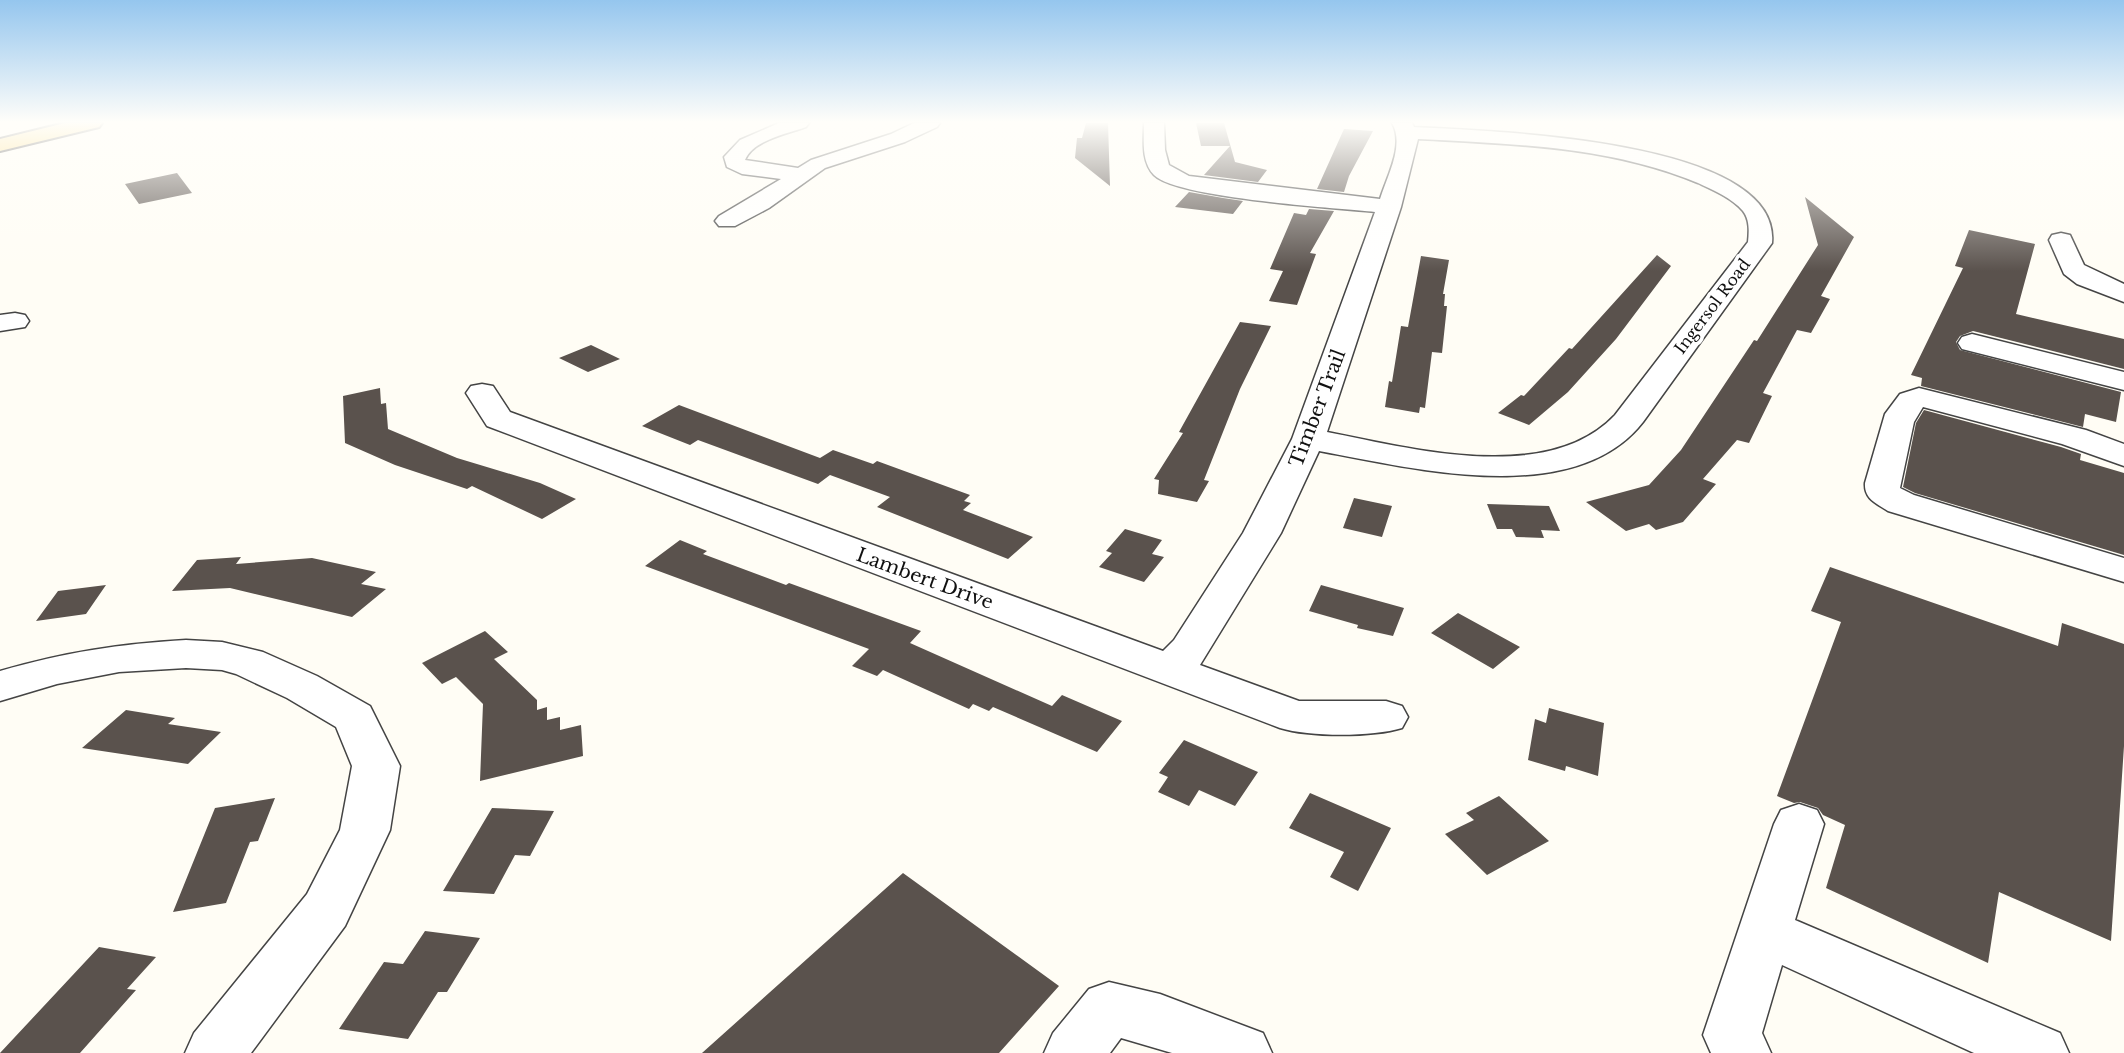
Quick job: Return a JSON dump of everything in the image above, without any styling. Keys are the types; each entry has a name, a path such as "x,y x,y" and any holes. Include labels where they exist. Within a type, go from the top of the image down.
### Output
{"street":[{"path":"781,172 802,175"},
{"path":"727,221 761,203 806,172"},
{"path":"1162,172 1174,179 1198,185 1389,207"},
{"name":"Timber Trail","path":"1170,669 1189,650 1262,533 1308,439 1400,172"},
{"name":"Ingersol Road","path":"1308,439 1457,464 1493,467 1529,465 1581,453 1617,431 1760,243 1763,231 1760,219 1744,199 1687,172"},
{"path":"2061,240 2073,268 2086,278 2124,294"},
{"name":"Lambert Drive","path":"482,393 498,419 1296,717 1387,718"},
{"path":"2124,456 2074,437 1919,397 1910,401 1898,419 1891,457 1881,484 1883,493 1901,503 2124,570"},
{"path":"0,686 54,670 119,658 186,654 222,656 247,662 302,687 354,717 376,766 365,830 326,910 215,1053"},
{"path":"1741,1053 1732,1035 1799,824"},
{"path":"1074,1053 1109,1008 1160,1021 1242,1053"}],"lane":[{"path":"1972,343 2124,381"},
{"path":"1765,932 2039,1053"}],"building":[{"path":"1093,172 1110,172 1110,186"},
{"path":"1207,172 1265,172 1258,182 1204,175"},
{"path":"1325,172 1351,172 1344,192 1317,189"},
{"path":"177,173 192,193 139,204 125,184"},
{"path":"1189,192 1243,201 1233,214 1175,207"},
{"path":"1805,197 1854,237 1821,296 1830,299 1811,333 1797,330 1763,393 1772,396 1749,443 1737,440 1703,479 1716,484 1683,522 1656,530 1649,524 1626,531 1586,502 1649,485 1681,450 1754,340 1757,341 1818,245"},
{"path":"1309,209 1334,211 1310,253 1316,254 1297,305 1269,301 1283,271 1270,269 1294,213 1306,215"},
{"path":"1969,230 2035,244 2016,314 2124,339 2124,369 1973,331 1960,336 1956,342 1960,350 2121,392 2116,422 2085,414 2083,427 1921,386 1922,378 1911,375 1963,268 1955,266"},
{"path":"1657,255 1671,266 1616,339 1568,392 1529,425 1498,413 1521,395 1524,396 1569,348 1572,349"},
{"path":"1421,256 1449,260 1443,294 1444,306 1447,306 1442,353 1432,352 1425,408 1420,407 1419,413 1385,407 1401,326 1408,327"},
{"path":"1240,322 1271,326 1240,389 1204,480 1209,481 1197,502 1158,494 1159,480 1154,479 1183,433 1179,432"},
{"path":"591,345 620,359 588,372 559,358"},
{"path":"380,388 381,404 386,403 388,429 457,458 540,483 576,499 542,519 472,486 467,489 395,465 345,443 343,396"},
{"path":"679,405 820,458 833,450 873,464 877,461 970,495 964,501 971,503 963,510 1033,537 1008,559 877,507 890,497 830,475 818,484 698,440 690,445 642,426"},
{"path":"1924,410 2061,447 2081,454 2080,460 2124,473 2124,555 1915,493 1903,487 1916,423"},
{"path":"1354,498 1392,506 1382,537 1343,528"},
{"path":"1487,504 1549,506 1560,531 1541,530 1544,538 1516,537 1512,529 1497,529"},
{"path":"1125,529 1162,540 1152,554 1164,557 1144,582 1099,567 1112,553 1106,551"},
{"path":"680,540 707,551 703,554 921,631 910,643 1052,706 1062,695 1122,721 1097,752 993,707 989,711 973,704 969,709 883,670 877,676 852,666 869,649 645,566"},
{"path":"241,557 236,564 312,558 376,572 361,584 386,589 352,617 230,588 172,591 197,560"},
{"path":"1830,567 2058,646 2062,623 2124,644 2124,746 2111,941 1999,892 1988,963 1826,888 1845,825 1823,815 1818,808 1777,796 1841,622 1811,611"},
{"path":"106,585 86,614 36,621 58,591"},
{"path":"1321,585 1404,608 1393,636 1357,628 1358,625 1309,611"},
{"path":"1458,613 1520,647 1493,669 1431,633"},
{"path":"485,631 508,652 494,659 537,700 537,710 547,707 547,720 560,717 560,730 581,725 583,756 480,781 483,704 456,677 442,684 422,663"},
{"path":"1549,708 1604,723 1598,776 1566,766 1565,771 1528,760 1535,719 1546,723"},
{"path":"126,710 175,718 168,724 221,732 188,764 82,748"},
{"path":"1184,740 1258,772 1235,806 1199,790 1189,806 1158,792 1168,777 1159,773"},
{"path":"1310,793 1391,828 1358,891 1330,877 1344,852 1289,828"},
{"path":"1499,796 1549,841 1487,875 1445,834 1474,820 1466,813"},
{"path":"275,798 258,841 250,842 226,903 173,912 215,808"},
{"path":"492,808 554,811 530,856 515,855 494,894 443,891"},
{"path":"903,873 1059,986 999,1053 702,1053"},
{"path":"425,931 480,938 447,992 438,992 408,1039 339,1029 384,962 403,964"},
{"path":"99,947 156,957 127,989 136,990 80,1053 0,1053"}]}
